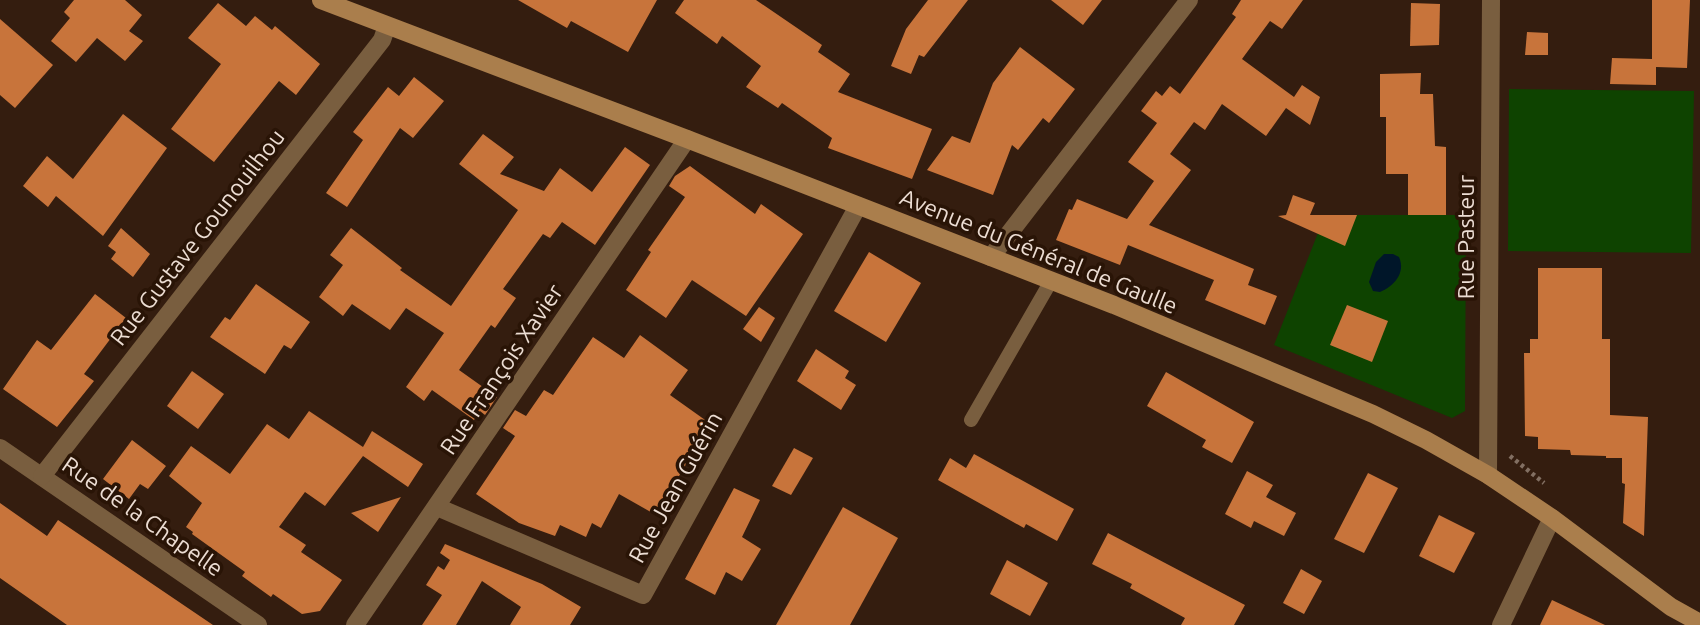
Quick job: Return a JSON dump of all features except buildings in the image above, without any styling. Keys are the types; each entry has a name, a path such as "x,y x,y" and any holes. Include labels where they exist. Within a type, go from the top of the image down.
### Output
{"main road":[{"name":"Avenue du Général de Gaulle","path":"321,0 991,257 1373,414 1488,475 1552,518 1671,607 1700,623"}],"street":[{"path":"991,257 1189,0"},
{"name":"Rue Pasteur","path":"1488,475 1491,0"},
{"name":"Rue Gustave Gounouilhou","path":"43,476 382,40 387,26"},
{"name":"Rue François Xavier","path":"355,625 687,139"},
{"name":"Rue Jean Guérin","path":"437,507 643,595 858,206"},
{"name":"Rue de la Chapelle","path":"0,447 258,625"},
{"path":"1501,625 1552,518"}],"lane":[{"path":"971,420 1051,281"}],"green space":[{"path":"1509,89 1694,91 1691,253 1508,251"},
{"path":"1325,215 1466,215 1465,411 1452,418 1274,345"}],"water":[{"path":"1384,254 1399,257 1400,274 1394,283 1385,289 1380,292 1373,291 1369,282 1376,262"}]}
